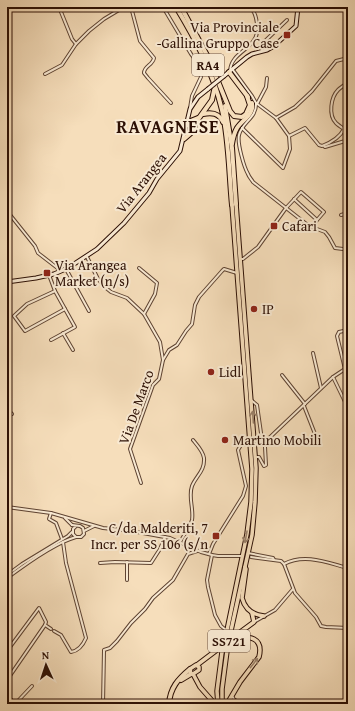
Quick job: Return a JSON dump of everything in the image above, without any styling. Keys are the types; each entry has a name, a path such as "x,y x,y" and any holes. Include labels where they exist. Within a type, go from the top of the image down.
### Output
{"highway":[{"name":"RA4","path":"176,7 205,58 216,85 226,129 234,205"},
{"name":"RA4","path":"181,7 209,59 223,96 232,148 234,205"},
{"path":"231,71 252,103 252,112 238,127 232,148"},
{"path":"184,139 191,134 194,123 212,100 216,85"},
{"path":"223,96 231,114 242,117 249,110 250,106 247,96"},
{"path":"202,114 217,114 221,118 226,129"},
{"path":"188,121 194,123"},
{"path":"188,121 194,123"},
{"name":"SS721","path":"170,704 172,695 179,683 192,673"}],"main road":[{"path":"218,704 217,691 222,652 229,634 252,535 255,502 256,457 240,259 234,205"},
{"path":"222,704 222,689 229,634 247,534 251,502 252,469 237,273 234,205"},
{"path":"245,566 246,569 242,598 247,609 258,616 264,616"},
{"path":"252,613 254,622"},
{"name":"SS721","path":"192,673 229,634 254,622"},
{"path":"227,703 240,682 259,657 260,648 255,639 248,636 229,634"},
{"name":"SS721","path":"192,673 199,670 198,667"},
{"path":"192,673 200,687 215,704"},
{"path":"227,703 236,701"}],"street":[{"path":"7,10 11,7"},
{"path":"59,7 72,39 76,44"},
{"path":"45,74 62,65 76,44 104,19 124,7"},
{"path":"131,7 140,41 154,58 154,61 146,68 144,73 172,103"},
{"path":"163,7 191,54 200,66 201,77 192,96 189,105 190,109"},
{"path":"242,128 283,168 290,149 289,136 276,118 256,103 231,71 230,66 235,57 254,40 256,35 257,22 253,10 250,7"},
{"path":"190,109 198,97 231,71 247,56 267,50 284,38 296,26 298,7"},
{"path":"267,50 265,40 287,20"},
{"path":"276,118 295,107 312,91 336,61 348,58"},
{"path":"266,78 266,87 256,103 255,113 242,128 239,135 239,142 248,175 253,182 286,208 311,226 325,232 335,248 343,250 348,247"},
{"path":"324,146 338,136 344,129 336,123 333,118 333,97 338,90 348,82"},
{"name":"Via Arangea","path":"7,282 49,275 61,271 87,257 97,249 124,223 149,193 157,179 180,151 190,109"},
{"path":"289,136 305,128 319,145 325,147 345,141 348,142"},
{"path":"240,259 244,259 258,247 286,208 301,192 324,212 311,226"},
{"path":"294,200 317,220"},
{"path":"7,210 35,246 38,253 61,271"},
{"path":"341,215 348,213"},
{"path":"87,257 98,279 106,288 111,292 126,298 144,314 160,342 163,360"},
{"path":"139,268 157,283 155,294 144,314"},
{"path":"66,269 89,312"},
{"path":"163,360 169,350 177,346 192,324 195,305 199,297 224,269 237,273"},
{"path":"49,275 55,291 75,327 51,340"},
{"path":"55,291 27,304 14,316 25,331 64,309"},
{"path":"229,634 221,626 215,615 207,580 210,554 213,544 244,491 246,480 238,450 241,445 262,443 333,377 346,368 337,336 339,332 348,330"},
{"path":"63,333 73,350"},
{"path":"313,353 321,388"},
{"name":"Via De Marco","path":"141,483 130,449 153,384 159,379 163,360"},
{"path":"282,375 304,405 315,434"},
{"path":"333,377 348,408"},
{"path":"251,400 257,405 261,438 265,447 266,465 264,466 258,457 256,457"},
{"path":"7,409 12,414"},
{"path":"180,542 192,519 192,486 199,477 203,463 203,455 193,440"},
{"path":"7,507 51,513 103,528 132,530 165,537 180,542 197,551 218,556 241,556"},
{"path":"51,513 49,519 56,523 63,541 66,564 86,638 82,646 71,652 61,635 54,631"},
{"path":"64,517 72,525 83,528 94,526"},
{"path":"72,525 76,537"},
{"path":"63,541 76,526"},
{"path":"7,575 63,541 81,537 84,531 94,526"},
{"path":"100,563 127,562 148,564 153,562 165,537"},
{"path":"103,704 104,650 110,648 130,623 172,580 188,554 197,551"},
{"path":"248,553 273,558 274,560"},
{"path":"251,557 281,561 284,564 295,593 316,617 321,626 348,628"},
{"path":"284,564 311,559 326,561 348,568"},
{"path":"127,562 127,580"},
{"path":"7,578 20,567"},
{"name":"SS721","path":"254,622 275,610 293,589"},
{"path":"7,651 38,608 46,622 45,625 7,680"},
{"path":"45,625 51,629"},
{"path":"7,696 14,704 32,686"},
{"path":"232,695 236,701 249,704"}],"place":[{"name":"Via Provinciale -Gallina Gruppo Case","path":"287,35"},
{"name":"Cafari","path":"274,226"},
{"name":"Via Arangea Market (n/s)","path":"47,273"},
{"name":"IP","path":"254,309"},
{"name":"Lidl","path":"211,372"},
{"name":"Martino Mobili","path":"225,440"},
{"name":"C/da Malderiti, 7 Incr. per SS 106 (s/n","path":"216,536"}],"district":[{"name":"RAVAGNESE","path":"168,126"}]}
